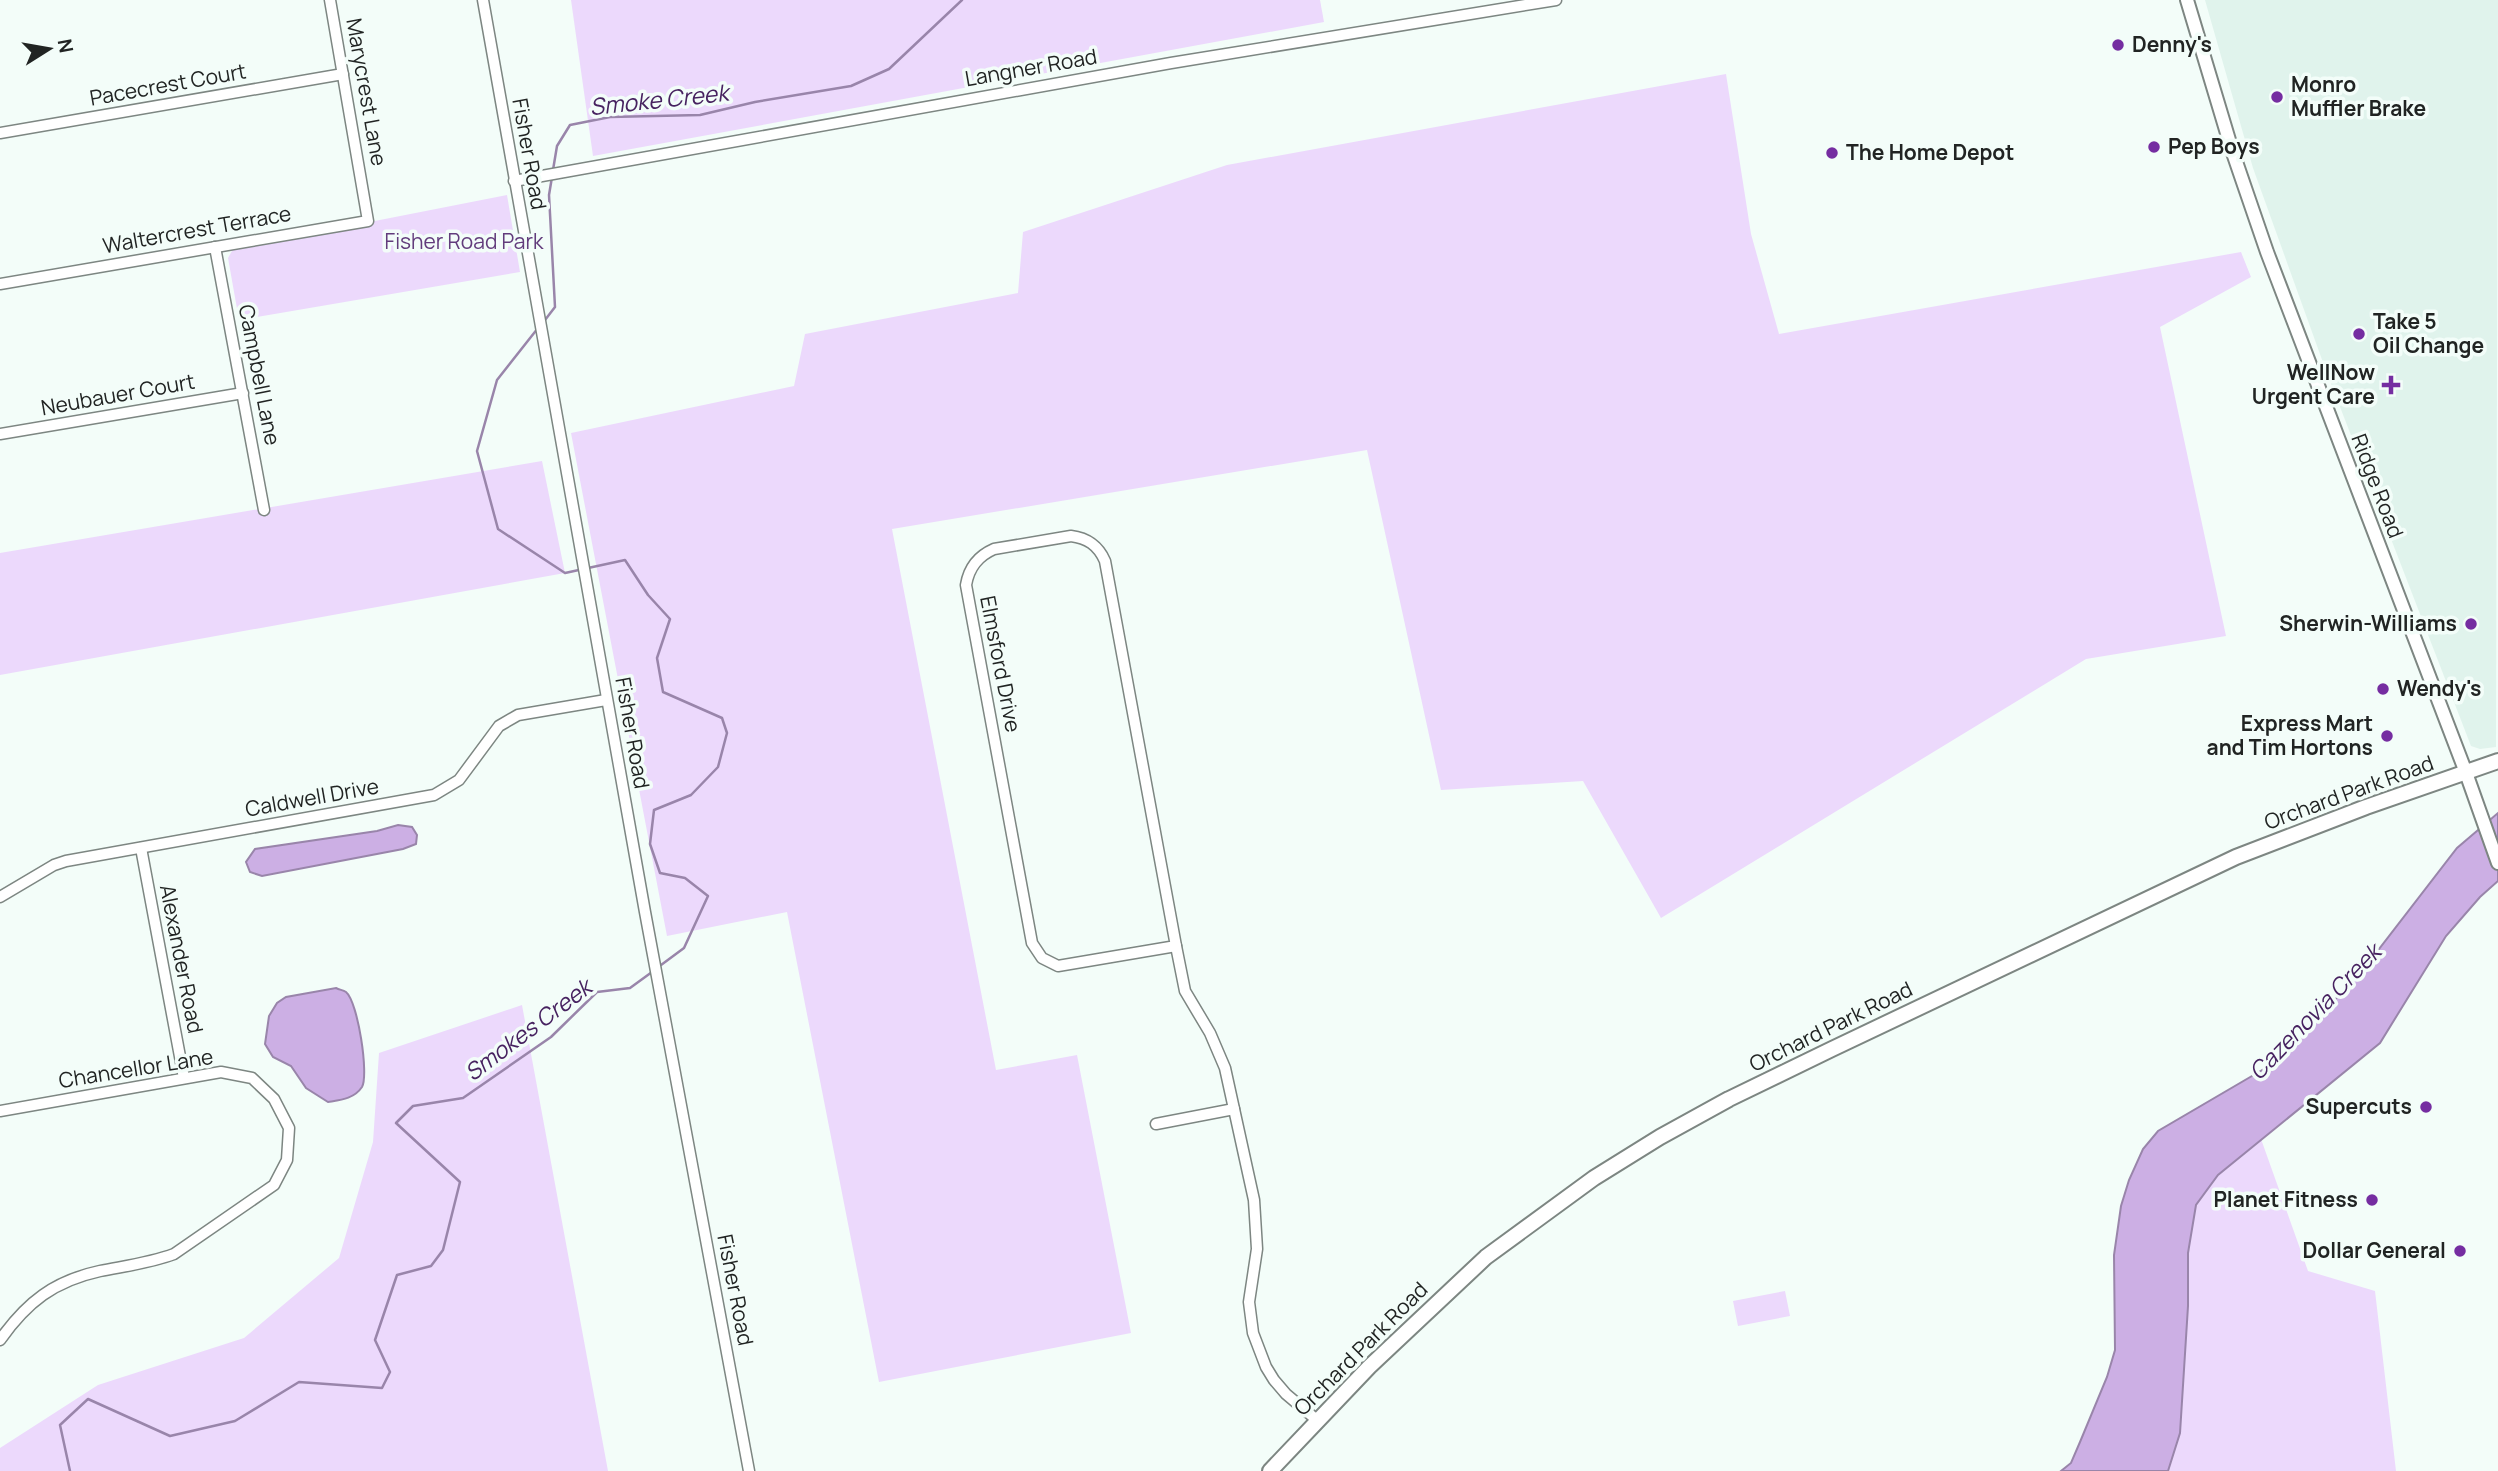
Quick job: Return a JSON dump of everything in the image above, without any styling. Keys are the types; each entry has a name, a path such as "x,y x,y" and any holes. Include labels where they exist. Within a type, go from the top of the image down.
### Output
{"main road":[{"name":"Orchard Park Road","path":"1270,1471 1369,1367 1486,1257 1594,1178 1660,1137 1764,1082 2236,857 2366,807 2498,761"}],"street":[{"name":"Marycrest Lane","path":"332,0 363,189"},
{"name":"Fisher Road","path":"483,0 606,700 749,1471"},
{"name":"Langner Road","path":"514,181 1157,66 1556,0"},
{"name":"Ridge Road","path":"2187,0 2232,150 2267,253 2498,863"},
{"name":"Pacecrest Court","path":"0,133 343,74"},
{"name":"Waltercrest Terrace","path":"0,284 368,221 363,189"},
{"name":"Campbell Lane","path":"215,247 264,510"},
{"name":"Neubauer Court","path":"0,435 243,393"},
{"name":"Elmsford Drive","path":"1176,946 1068,966 1049,963 1036,951 1032,943 967,596 968,575 972,566 994,549 1070,536 1088,540 1102,553 1185,990 1219,1053 1254,1200 1257,1249 1249,1302 1253,1334 1274,1380 1318,1421"},
{"name":"Caldwell Drive","path":"0,897 54,865 434,795 458,780 499,726 518,715 606,700"},
{"name":"Alexander Road","path":"141,848 184,1077"},
{"name":"Chancellor Lane","path":"0,1111 220,1072 252,1078 274,1099 289,1128 287,1160 274,1185 174,1254 159,1260 75,1278 48,1290 12,1323 0,1340"},
{"path":"1156,1124 1234,1109"}],"shaded area":[{"path":"2205,0 2498,0 2496,747 2480,749 2471,746 2325,368 2253,168"},
{"path":"2498,813 2498,881 2446,936 2380,1043 2218,1175 2196,1205 2188,1253 2188,1306 2180,1433 2168,1471 2061,1471 2071,1463 2107,1377 2115,1350 2114,1255 2121,1206 2143,1149 2158,1131 2269,1066 2291,1046 2362,971 2457,848"},
{"path":"398,825 412,827 417,835 416,844 403,849 262,876 250,872 246,862 255,849 377,831"},
{"path":"336,988 346,992 355,1009 363,1054 364,1080 362,1087 355,1094 328,1102 306,1088 291,1066 273,1057 265,1044 269,1016 277,1003 286,997"}],"green space":[{"path":"571,0 1320,0 1324,22 593,156"},
{"path":"1726,74 1751,234 1779,334 2241,252 2251,277 2160,327 2226,636 2086,659 1661,918 1583,781 1441,790 1367,450 892,529 996,1070 1077,1055 1131,1333 879,1382 787,912 667,936 571,433 794,386 805,334 1018,293 1023,232 1227,165"},
{"name":"Fisher Road Park","path":"507,195 520,272 239,320 228,258 233,249"},
{"path":"542,461 565,573 0,675 0,553"},
{"path":"522,1005 608,1471 0,1471 0,1448 98,1385 244,1338 339,1258 373,1142 379,1053"},
{"path":"2261,1139 2308,1271 2375,1291 2396,1471 2168,1471 2180,1433 2188,1306 2188,1253 2196,1205 2218,1175"},
{"path":"1785,1291 1790,1316 1738,1326 1733,1301"}],"waterway":[{"name":"Smoke Creek","path":"553,170 557,146 570,125 610,117 700,115 755,102 851,86 889,69 962,0"},
{"name":"Smoke Creek","path":"545,320 555,307 549,195 552,177"},
{"name":"Smoke Creek","path":"538,328 497,380 477,451 498,529 565,573 625,560 648,595 670,619 657,658 663,692 722,718 727,733 718,767 691,795 654,810 650,844 660,873 685,878 708,896 684,948 657,968"},
{"name":"Smokes Creek","path":"70,1471 60,1425 88,1399 170,1436 235,1421 299,1382 382,1388 390,1372 375,1340 397,1275 431,1266 443,1250 460,1182 396,1123 413,1106 463,1098 551,1037 597,992 630,988 652,972"}],"place":[{"name":"Denny's","path":"2118,45"},
{"name":"Monro Muffler Brake","path":"2277,97"},
{"name":"Pep Boys","path":"2154,147"},
{"name":"The Home Depot","path":"1832,153"},
{"name":"Take 5 Oil Change","path":"2359,334"},
{"name":"WellNow Urgent Care","path":"2391,385"},
{"name":"Sherwin-Williams","path":"2471,624"},
{"name":"Wendy's","path":"2383,689"},
{"name":"Express Mart and Tim Hortons","path":"2387,736"},
{"name":"Supercuts","path":"2426,1107"},
{"name":"Planet Fitness","path":"2372,1200"},
{"name":"Dollar General","path":"2460,1251"}],"water label":[{"name":"Cazenovia Creek","path":"2315,1012"}]}
